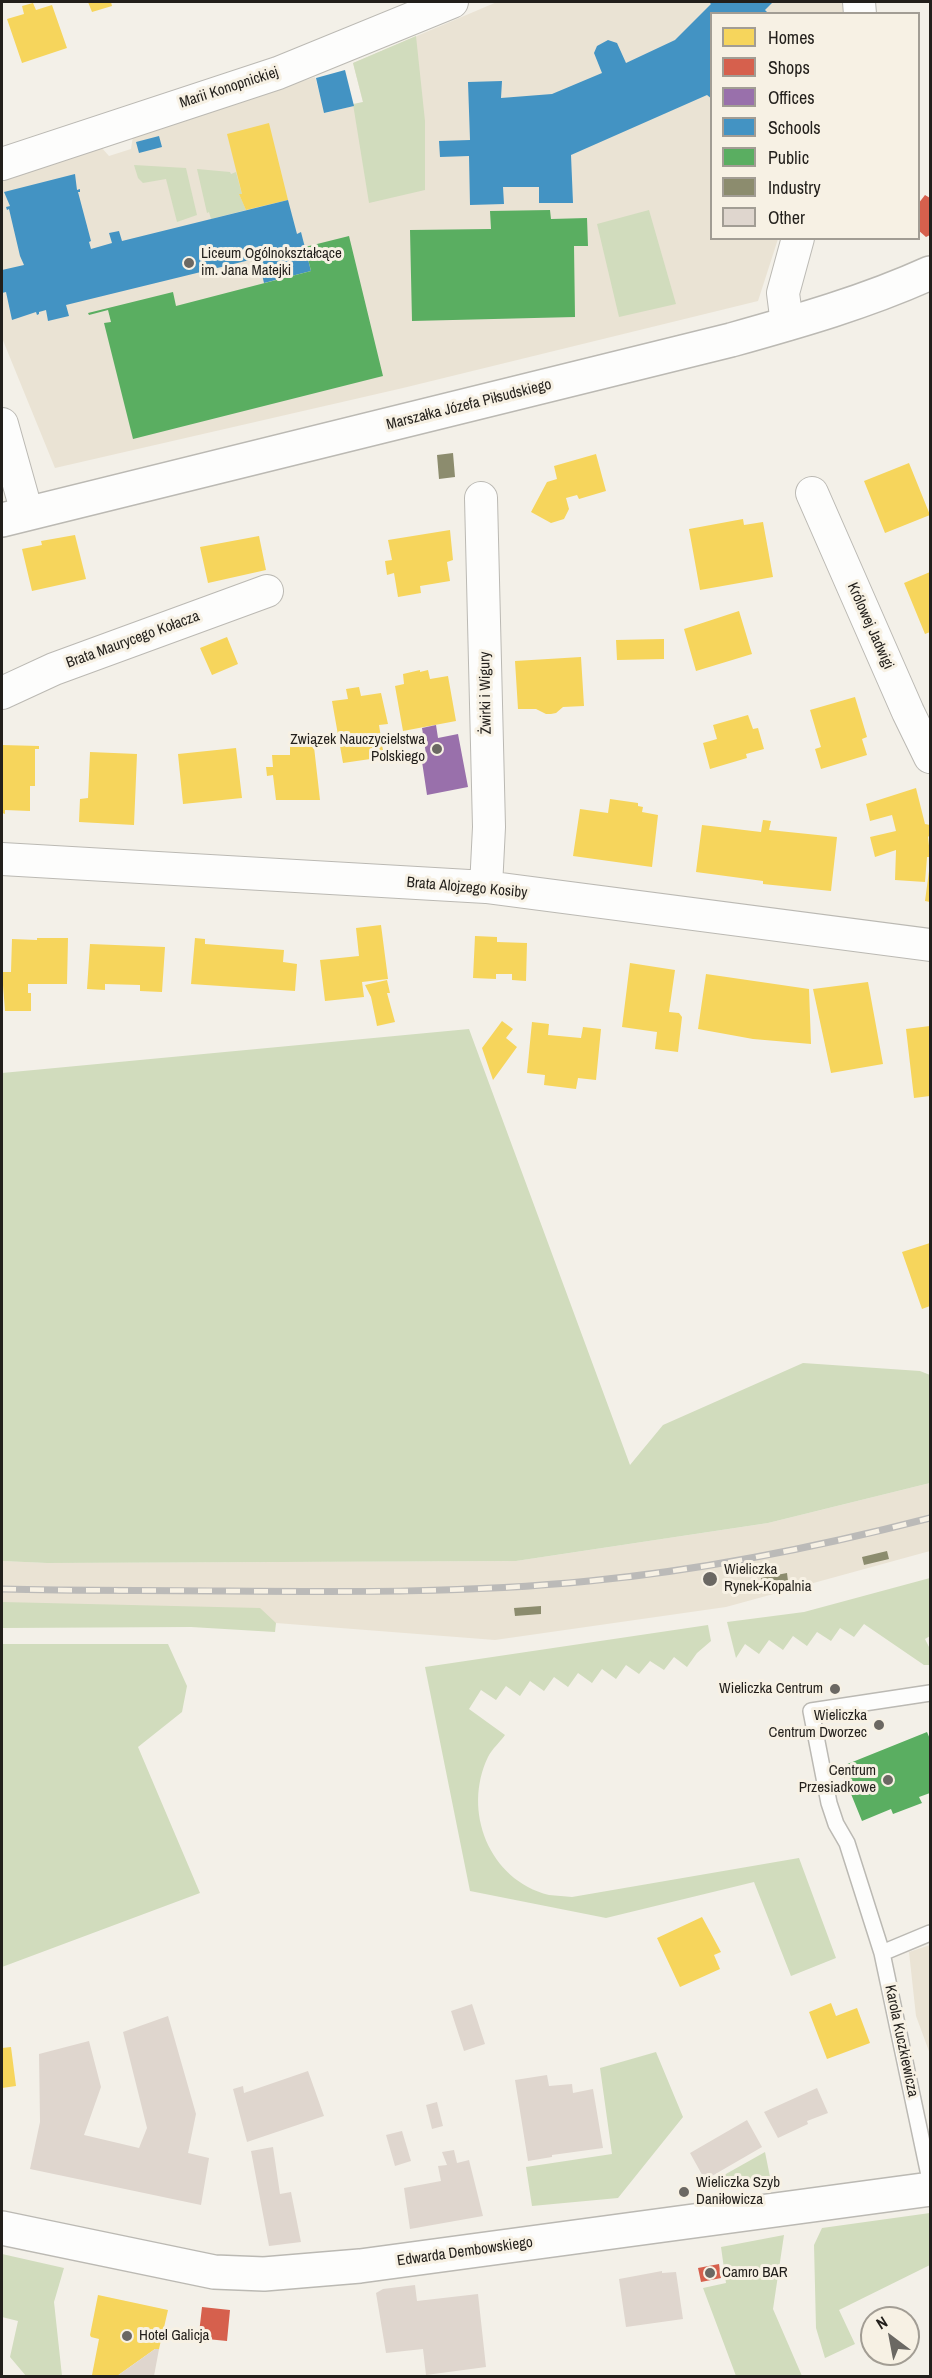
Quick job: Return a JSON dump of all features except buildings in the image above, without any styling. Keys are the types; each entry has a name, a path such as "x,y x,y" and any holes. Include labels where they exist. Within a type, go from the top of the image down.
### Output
{"main road":[{"name":"Marszałka Józefa Piłsudskiego","path":"14,517 721,343 870,298 930,273"},
{"name":"Edwarda Dembowskiego","path":"2,2228 206,2271 264,2274 360,2266 930,2189"}],"street":[{"name":"Marii Konopnickiej","path":"2,164 278,73 392,13 452,2"},
{"path":"787,324 783,293 797,240"},
{"path":"2,424 14,517"},
{"name":"Królowej Jadwigi","path":"812,493 919,706 930,757"},
{"name":"Żwirki i Wigury","path":"481,498 489,827 486,887"},
{"name":"Brata Maurycego Kołacza","path":"2,693 54,669 267,591"},
{"name":"Brata Alojzego Kosiby","path":"2,859 486,887 930,945"}],"lane":[{"name":"Karola Kuczkiewicza","path":"930,1693 811,1711 829,1803 836,1824 847,1843 882,1953 930,2180"},
{"path":"882,1953 930,1933"}],"shaded area":[{"path":"497,2 845,2 845,12 710,12 710,240 778,240 758,301 403,388 55,468 2,338 2,179 101,147 109,156 131,149 133,136 315,77 325,113 353,106 363,102 353,63"},
{"path":"930,1483 930,1551 726,1607 495,1640 276,1623 2,1616 2,1561 47,1563 516,1561 768,1523"},
{"path":"930,1945 930,2054 916,2016 909,1952"}],"green space":[{"path":"416,36 425,121 425,190 369,203 353,104 363,102 353,63"},
{"path":"134,165 186,168 197,215 177,222 166,179 143,183 138,178"},
{"path":"197,169 230,172 231,174 236,172 242,194 239,194 246,210 211,219 209,212 207,213"},
{"path":"649,210 676,304 619,317 597,224"},
{"path":"469,1029 630,1465 663,1425 803,1363 920,1371 930,1375 930,1483 768,1523 516,1561 47,1563 2,1561 2,1073"},
{"path":"930,1578 930,1636 925,1639 930,1649 930,1665 924,1665 864,1624 854,1637 840,1628 831,1641 817,1632 807,1646 793,1636 783,1650 769,1640 759,1654 745,1644 736,1658 727,1622 804,1612"},
{"path":"2,1602 260,1608 276,1623 275,1632 191,1627 2,1628"},
{"path":"708,1625 711,1641 697,1653 687,1667 674,1657 664,1670 650,1661 639,1674 626,1665 616,1679 602,1669 592,1683 578,1673 568,1687 554,1677 544,1691 530,1681 520,1696 506,1686 496,1700 481,1690 469,1709 505,1735 488,1757 481,1778 478,1799 480,1820 486,1841 496,1859 511,1875 528,1887 549,1895 572,1897 799,1858 836,1958 791,1976 754,1882 606,1918 470,1891 425,1667"},
{"path":"2,1644 168,1644 187,1686 182,1712 138,1747 200,1893 2,1967"},
{"path":"656,2052 683,2117 618,2198 532,2206 526,2167 612,2154 600,2068"},
{"path":"765,2152 771,2182 701,2188"},
{"path":"930,2213 930,2265 839,2310 855,2344 825,2358 816,2328 814,2245 822,2228"},
{"path":"784,2235 773,2309 802,2376 736,2376 703,2288 726,2283 721,2247"},
{"path":"2,2254 64,2268 54,2302 62,2376 26,2376 10,2357 18,2321 2,2317"}],"railway":[{"path":"2,1589 363,1591 454,1590 544,1585 718,1564 846,1539 930,1518"}],"place":[{"name":"Liceum Ogólnokształcące im. Jana Matejki","path":"189,263"},
{"name":"Związek Nauczycielstwa Polskiego","path":"437,749"},
{"name":"Wieliczka Rynek-Kopalnia","path":"710,1579"},
{"name":"Wieliczka Centrum","path":"835,1689"},
{"name":"Wieliczka Centrum Dworzec","path":"879,1725"},
{"name":"Centrum Przesiadkowe","path":"888,1780"},
{"name":"Wieliczka Szyb Daniłowicza","path":"684,2192"},
{"name":"Camro BAR","path":"710,2273"},
{"name":"Hotel Galicja","path":"127,2336"}]}
